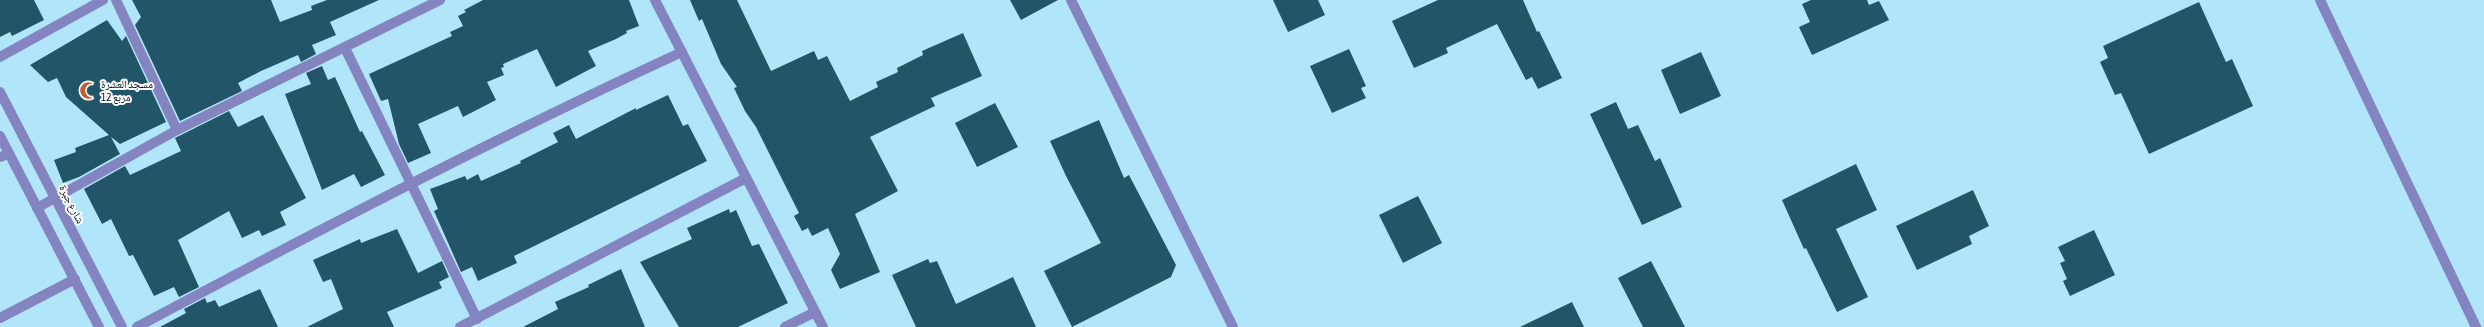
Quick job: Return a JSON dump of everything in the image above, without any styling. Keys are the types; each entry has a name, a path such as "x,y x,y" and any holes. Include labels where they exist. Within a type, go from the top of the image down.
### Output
{"street":[{"path":"0,57 103,0"},
{"path":"116,0 178,130"},
{"path":"37,208 178,130 440,0"},
{"path":"655,0 823,327"},
{"path":"1070,0 1233,327"},
{"path":"2320,0 2476,327"},
{"path":"345,48 477,318"},
{"path":"137,327 410,183 580,99 682,52"},
{"name":"شارع جبرة","path":"0,92 122,327"},
{"path":"0,136 5,155 37,208 99,327"},
{"path":"460,327 746,178"},
{"path":"0,318 75,279"},
{"path":"785,327 815,312"}],"building":[{"path":"0,0 34,0 44,20 12,36 10,32 0,37"},
{"path":"132,0 271,0 280,22 312,10 311,6 327,0 379,0 330,22 336,35 312,45 316,54 301,62 298,55 261,71 238,83 242,91 180,121 135,25 141,17"},
{"path":"483,0 629,0 639,26 626,31 627,33 616,39 588,51 596,66 556,87 537,49 503,64 504,67 501,68 504,75 487,82 496,100 463,117 458,106 418,124 431,153 408,163 399,144 388,99 381,101 369,74 452,36 450,32 463,26 458,16 466,12 464,10"},
{"path":"690,0 737,0 771,71 814,51 818,60 827,56 850,101 878,87 876,82 898,72 897,68 923,55 922,51 963,33 982,76 931,98 935,106 870,137 898,191 855,214 880,272 840,289 831,270 840,254 828,228 812,236 808,228 802,231 794,216 799,213 756,127 745,111 734,88 737,87 721,64 702,19 699,21"},
{"path":"1010,0 1058,0 1021,20"},
{"path":"1273,0 1318,0 1325,15 1288,32"},
{"path":"1438,0 1523,0 1537,32 1539,31 1562,78 1538,89 1532,77 1526,80 1497,24 1446,48 1448,53 1414,68 1392,21"},
{"path":"1811,0 1867,0 1869,5 1879,1 1889,20 1812,55 1799,27 1810,22 1802,4"},
{"path":"2199,2 2226,62 2232,59 2253,106 2149,154 2121,93 2115,95 2100,62 2108,58 2103,46"},
{"path":"107,20 122,41 126,36 166,122 120,144 111,137 120,154 79,177 63,183 54,160 76,152 75,148 109,135 66,97 57,78 48,82 30,65"},
{"path":"1349,49 1366,86 1361,88 1366,98 1332,113 1310,66"},
{"path":"1701,52 1721,96 1680,114 1661,70"},
{"path":"322,66 328,80 335,77 360,132 362,131 385,175 361,187 354,174 322,190 285,94 311,84 306,73"},
{"path":"668,95 683,126 688,124 707,161 514,256 517,263 478,281 472,267 461,272 434,211 438,209 430,189 465,176 467,180 478,174 481,181 521,163 520,161 558,142 553,133 569,125 576,139 636,108 636,110"},
{"path":"1616,102 1628,129 1638,125 1655,161 1660,158 1682,207 1642,225 1590,114"},
{"path":"995,103 1018,147 977,167 955,123"},
{"path":"229,111 238,127 263,115 306,198 280,212 286,225 262,236 259,230 242,238 229,211 178,240 199,287 179,297 174,287 154,296 133,255 129,256 111,219 102,224 84,189 125,166 130,175 181,151 175,138"},
{"path":"1099,120 1124,178 1129,175 1176,265 1171,277 1072,327 1044,271 1101,243 1066,176 1050,141"},
{"path":"1856,164 1877,210 1836,229 1868,297 1837,312 1806,248 1804,249 1782,200"},
{"path":"1973,190 1989,226 1969,236 1972,244 1917,270 1896,226"},
{"path":"1418,196 1442,243 1403,263 1379,215"},
{"path":"729,209 730,213 736,210 752,246 759,244 788,303 738,327 679,327 640,262 692,239 687,228"},
{"path":"397,229 418,273 442,261 449,277 439,282 442,288 387,312 394,327 307,327 343,309 331,279 323,282 313,260 360,239 361,243"},
{"path":"2094,230 2115,275 2070,296 2063,281 2067,279 2060,263 2065,261 2058,247"},
{"path":"928,259 930,263 937,261 956,304 1013,277 1036,327 916,327 892,275"},
{"path":"1651,261 1685,327 1643,327 1618,278"},
{"path":"621,269 645,327 523,327 558,309 555,302 589,287 588,285"},
{"path":"260,289 278,327 160,327 186,313 184,309 205,298 207,303 215,300 219,307"},
{"path":"1572,302 1584,327 1520,327"}],"place":[{"name":"مسجد العشرة مربع 12","path":"88,90"}]}
